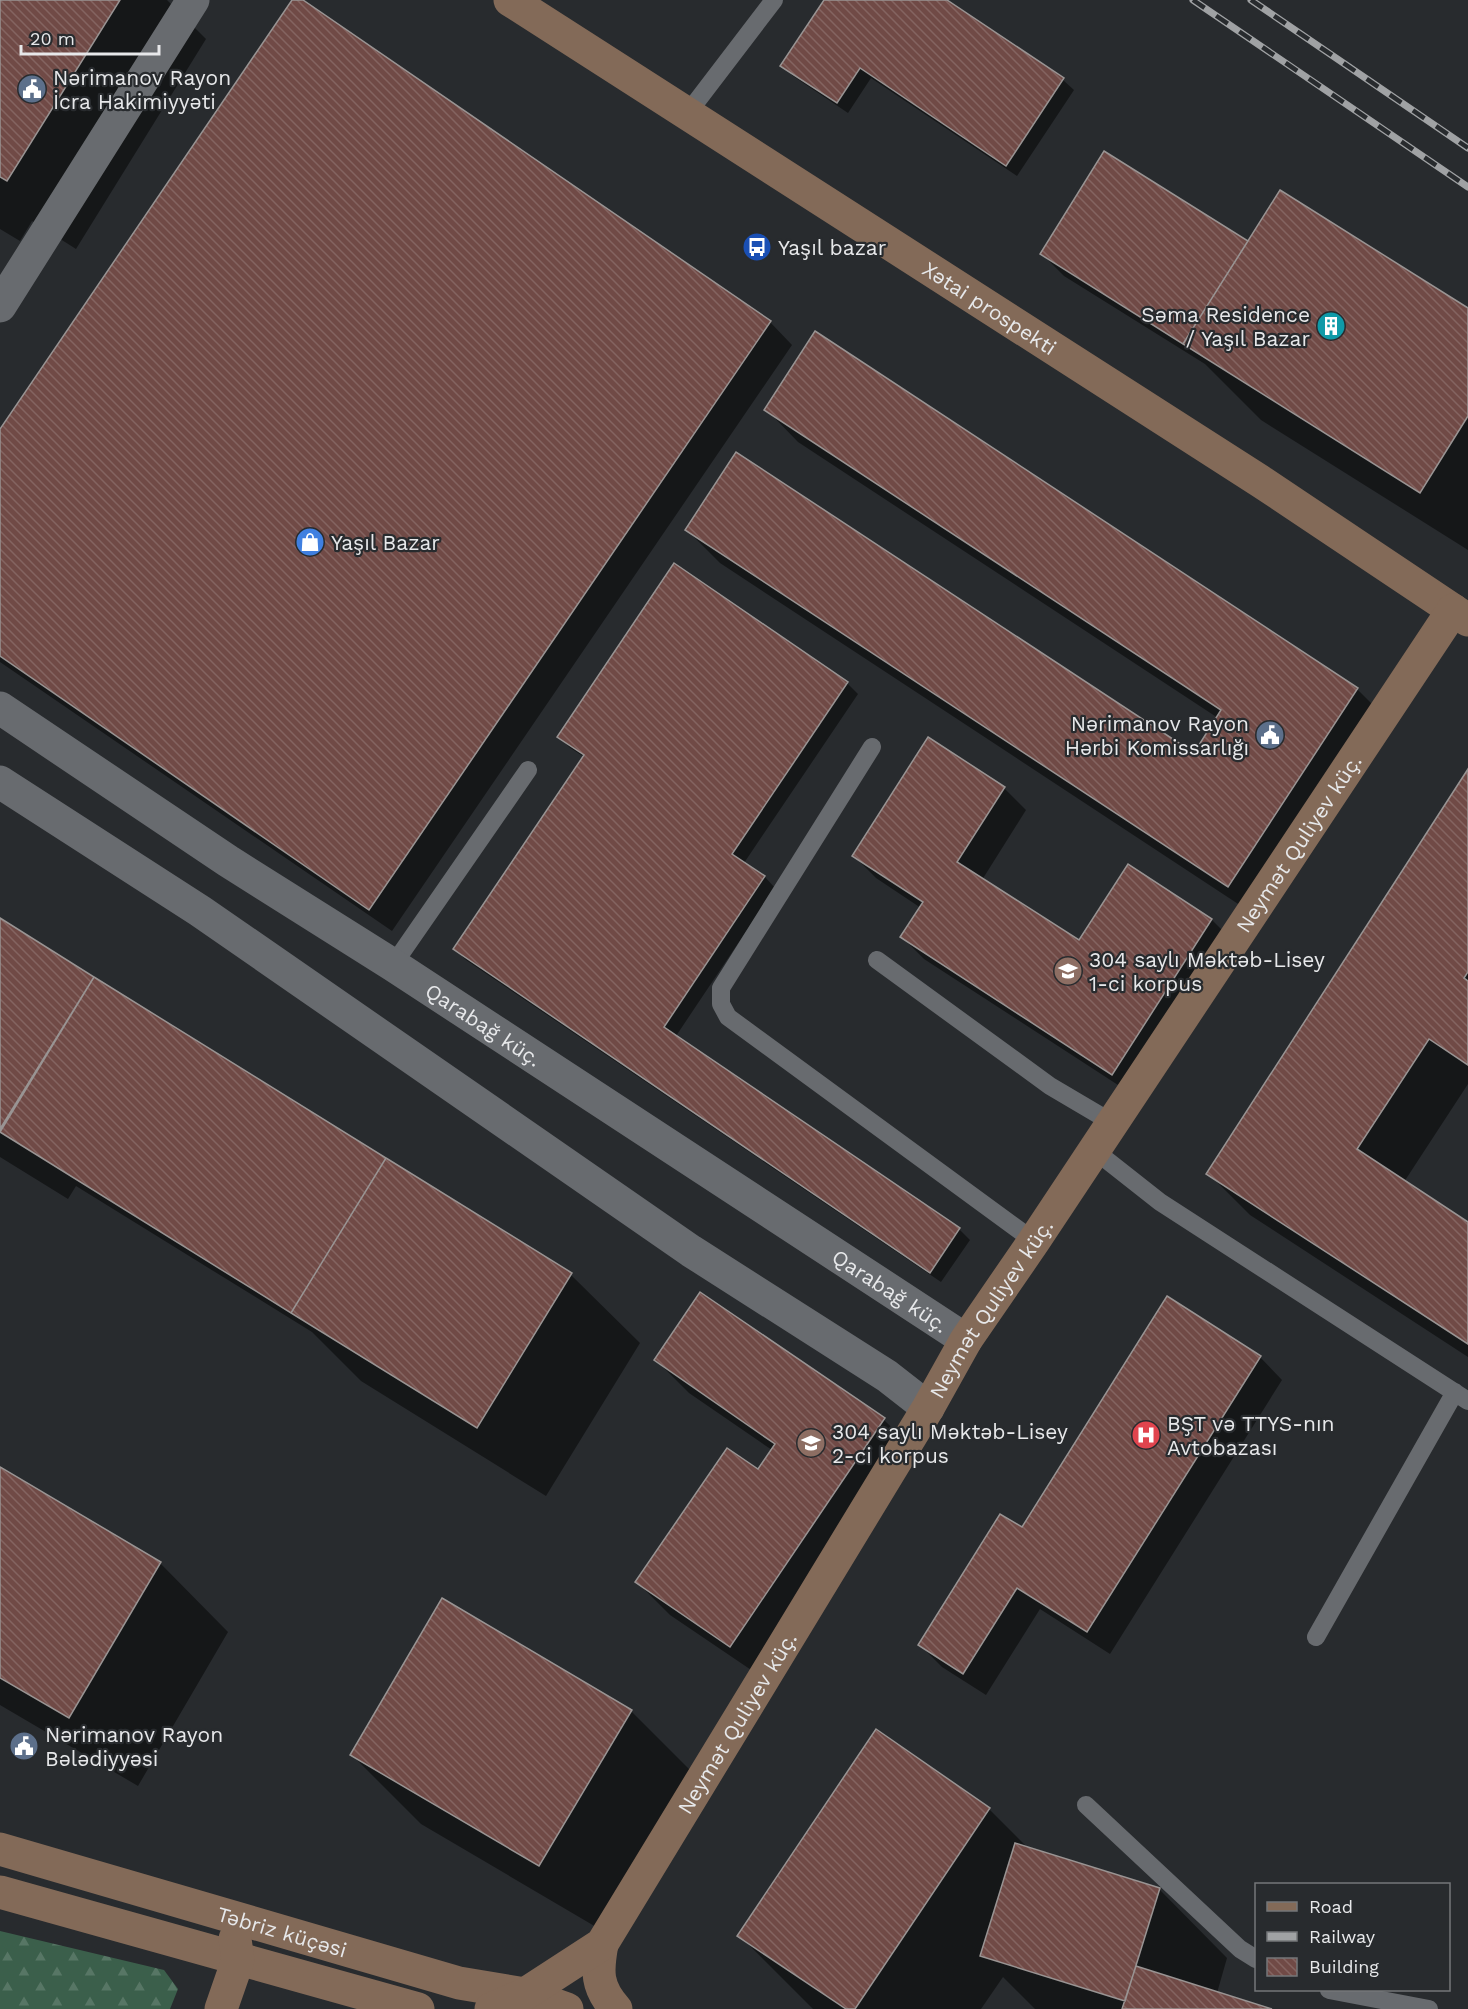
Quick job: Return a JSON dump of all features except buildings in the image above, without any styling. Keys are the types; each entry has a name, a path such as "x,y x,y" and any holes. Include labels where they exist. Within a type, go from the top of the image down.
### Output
{"main road":[{"name":"Xətai prospekti","path":"510,0 1260,481 1460,615"},
{"name":"Neymət Quliyev küç.","path":"491,2009 525,1994 602,1944 928,1408 966,1340 1111,1122 1460,615"},
{"name":"Təbriz küçəsi","path":"0,1849 459,1983 525,1994 567,2009"},
{"name":"Təbriz küçəsi","path":"0,1892 418,2009"},
{"path":"221,2009 238,1960 236,1940 226,1914"},
{"path":"602,1944 598,1965 599,1978 602,1991 615,2009"}],"street":[{"path":"0,306 194,0"},
{"name":"Qarabağ küç.","path":"0,708 228,861 393,965 966,1340"},
{"path":"0,782 200,911 692,1251 887,1376 928,1408"}],"lane":[{"path":"687,114 774,0"},
{"path":"872,747 721,988 721,1004 728,1017 1034,1241"},
{"path":"393,965 528,770"},
{"path":"877,960 1050,1086 1111,1122"},
{"path":"1094,1150 1160,1202 1461,1396 1316,1637"},
{"path":"1086,1805 1240,1949 1255,1958"},
{"path":"1338,1991 1415,2008 1430,2009"}],"green space":[{"path":"0,1931 164,1970 178,1989 170,2009 0,2009"}],"railway":[{"path":"1193,0 1468,187"},
{"path":"1251,0 1468,148"}],"place":[{"name":"Nərimanov Rayon İcra Hakimiyyəti","path":"32,89"},
{"name":"Yaşıl bazar","path":"757,247"},
{"name":"Səma Residence / Yaşıl Bazar","path":"1331,326"},
{"name":"Yaşıl Bazar","path":"310,542"},
{"name":"Nərimanov Rayon Hərbi Komissarlığı","path":"1270,735"},
{"name":"304 saylı Məktəb-Lisey 1-ci korpus","path":"1068,971"},
{"name":"BŞT və TTYS-nın Avtobazası","path":"1146,1435"},
{"name":"304 saylı Məktəb-Lisey 2-ci korpus","path":"811,1443"},
{"name":"Nərimanov Rayon Bələdiyyəsi","path":"24,1746"}]}
